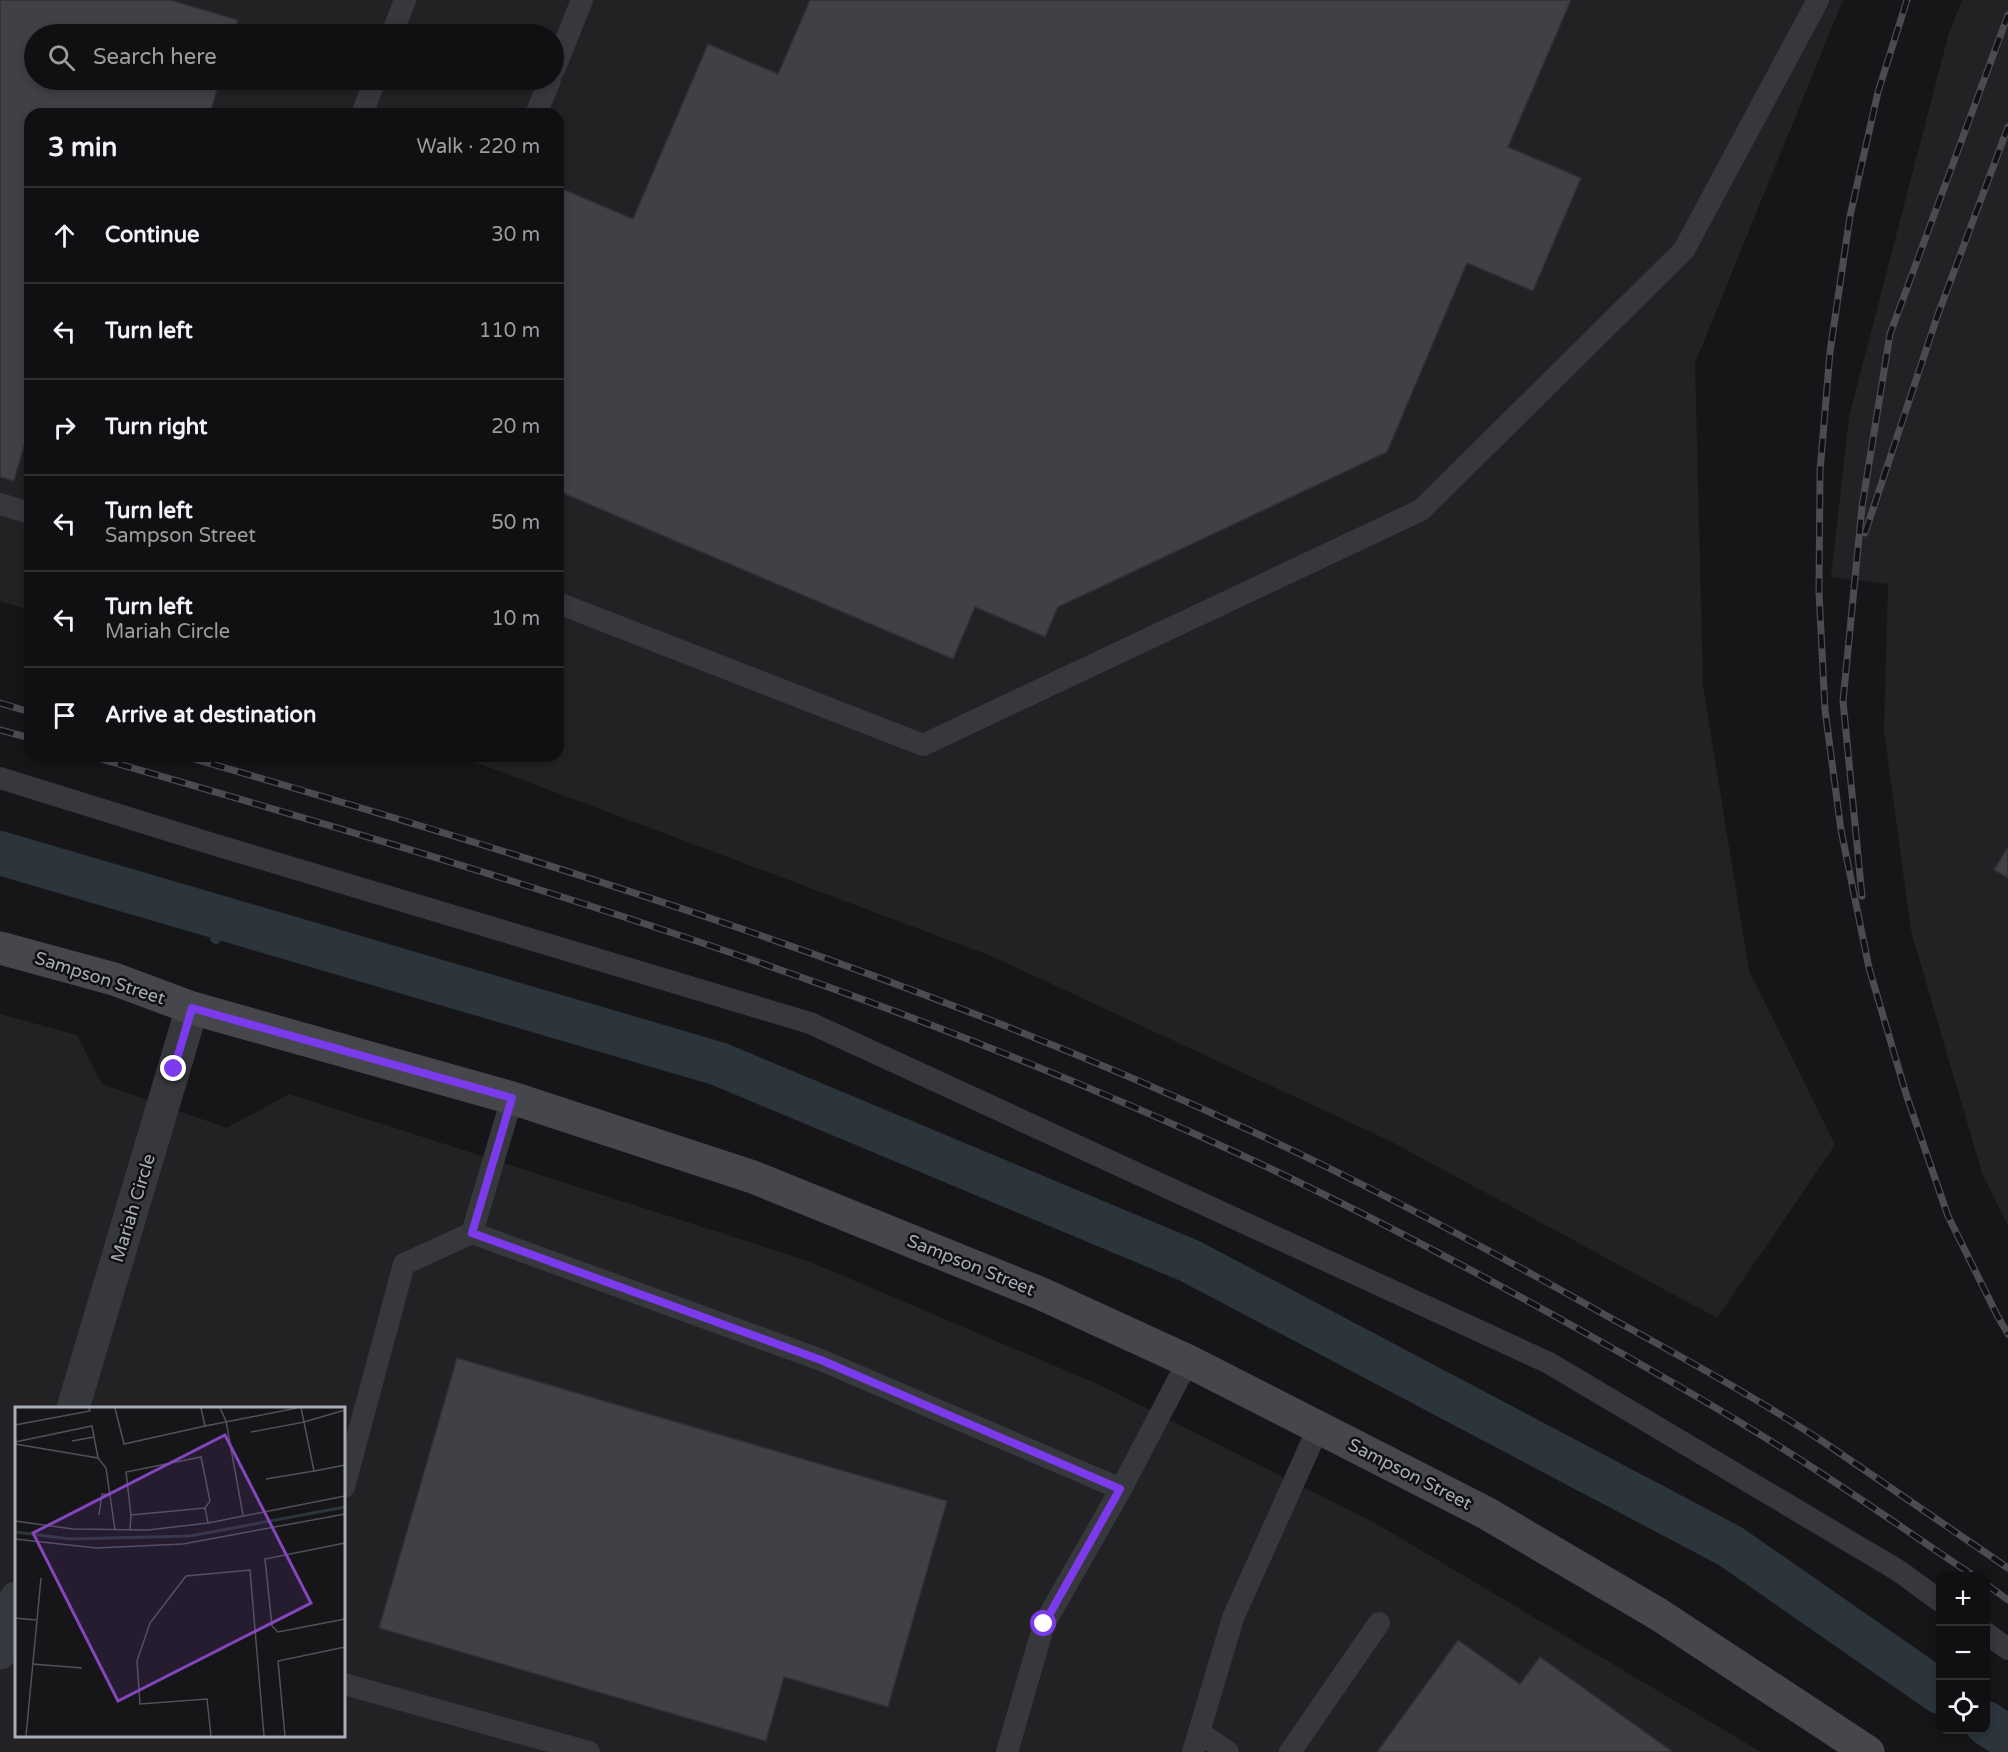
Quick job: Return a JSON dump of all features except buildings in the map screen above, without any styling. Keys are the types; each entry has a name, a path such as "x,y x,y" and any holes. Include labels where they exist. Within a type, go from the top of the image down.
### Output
{"street":[{"name":"Sampson Street","path":"0,948 114,979 192,1008 512,1098 753,1177 1042,1294 1188,1361 1486,1513 1658,1614 1868,1752"},
{"name":"Mariah Circle","path":"73,1407 192,1008"},
{"path":"0,1653 15,1601"}],"lane":[{"path":"396,24 405,0"},
{"path":"564,45 582,0"},
{"path":"564,605 923,746 1421,510 1684,250 1818,0"},
{"path":"364,108 371,90"},
{"path":"538,108 546,90"},
{"path":"0,504 24,511"},
{"path":"0,778 810,1023 1549,1363 1899,1571 1936,1597"},
{"path":"472,1233 512,1098"},
{"path":"345,1483 404,1264 472,1233 821,1360 1120,1489"},
{"path":"1007,1752 1044,1624 1120,1489 1188,1361"},
{"path":"1228,1752 1196,1742 1233,1617 1319,1426"},
{"path":"1290,1752 1379,1623"},
{"path":"1990,1636 2008,1649"},
{"path":"345,1684 589,1752"}],"shaded area":[{"path":"0,0 1843,0 1695,363 1703,686 1749,970 1835,1145 1717,1318 1390,1141 991,956 475,762 564,762 564,108 24,108 24,608 0,601"},
{"path":"1962,0 2008,0 2008,1226 1982,1173 1911,931 1884,731 1888,584 1831,577 1849,417 1948,36"},
{"path":"0,1014 77,1035 102,1084 227,1128 289,1094 808,1261 1100,1385 1375,1523 1761,1752 0,1752"}],"waterway":[{"path":"0,853 719,1064 1190,1261 1730,1546 1936,1689"},
{"path":"216,938 219,917"},
{"path":"1299,1334 1305,1322"},
{"path":"1990,1726 2008,1738"}],"railway":[{"path":"1907,0 1878,92 1850,216 1830,352 1820,471 1819,592 1825,710 1841,830 1869,968 1907,1097 1948,1216 2008,1334"},
{"path":"1862,896 1843,701 1862,507 1890,334 2008,15"},
{"path":"1865,533 1937,317 2008,127"},
{"path":"0,703 24,710"},
{"path":"0,730 24,736"},
{"path":"112,762 382,841 672,933 815,982 957,1035 1098,1092 1237,1153 1329,1197 1552,1314 1758,1433 1968,1572"},
{"path":"205,762 455,836 724,923 989,1020 1120,1073 1249,1130 1430,1219 1717,1377 1825,1443 2008,1568"},
{"path":"1990,1587 2008,1600"}],"route":[{"path":"174,1069 192,1008 512,1098 472,1233 821,1360 1120,1489 1044,1624"}]}
